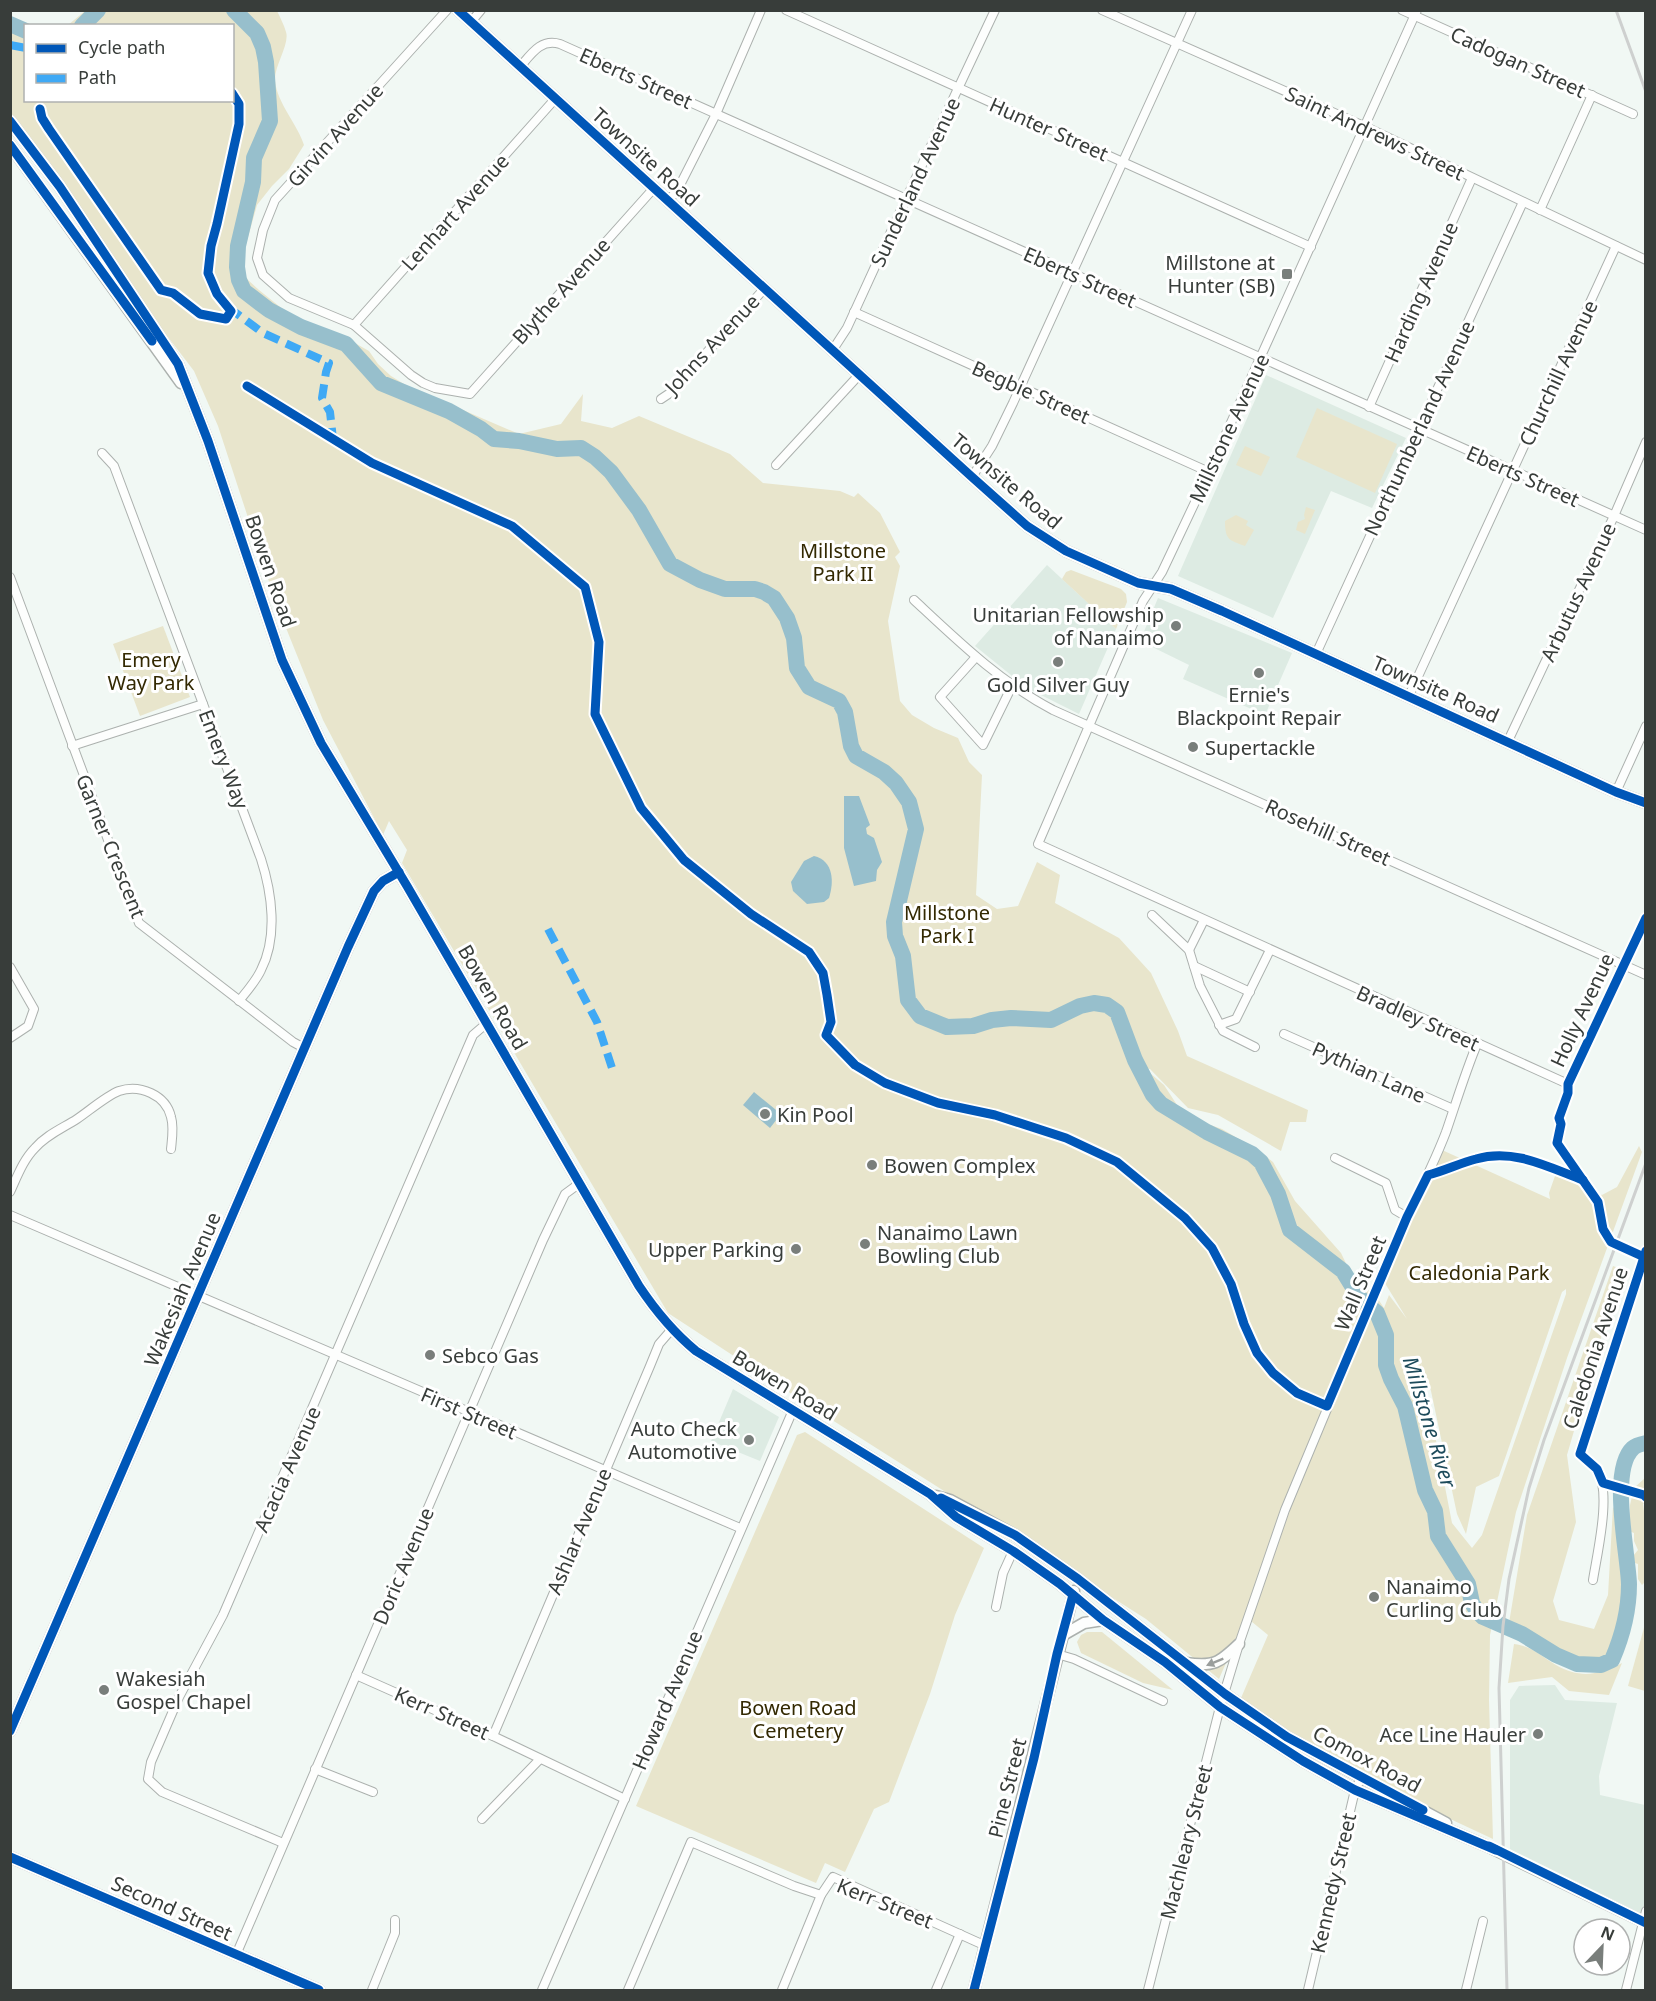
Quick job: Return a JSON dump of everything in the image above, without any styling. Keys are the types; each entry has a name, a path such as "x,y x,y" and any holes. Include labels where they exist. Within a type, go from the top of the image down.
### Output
{"main road":[{"name":"Townsite Road","path":"458,10 1027,526 1056,545 1138,583 1171,589 1616,792 1646,803"},
{"name":"Bowen Road","path":"10,121 60,188 178,364 208,441 282,660 321,743 399,872 644,1294 672,1329 696,1351 930,1494 956,1517 1013,1551 1103,1620 1165,1662 1220,1707"},
{"name":"Bowen Road","path":"10,145 187,390"},
{"name":"Wakesiah Avenue","path":"10,1731 371,896 383,882 399,872"},
{"name":"Bowen Road","path":"930,1494 950,1500 1016,1535 1078,1579 1225,1694"},
{"name":"Pine Street","path":"974,1990 1034,1758 1057,1654 1078,1579"},
{"path":"1063,1635 1084,1623 1103,1620"},
{"path":"1186,1663 1204,1666 1210,1664 1223,1659 1239,1644"},
{"name":"Comox Road","path":"1225,1694 1287,1737 1496,1850"},
{"name":"Comox Road","path":"1220,1707 1303,1761 1355,1790 1496,1850 1645,1918"},
{"name":"Second Street","path":"10,1857 319,1990"}],"street":[{"name":"Girvin Avenue","path":"354,325 289,298 263,275 257,258 263,230 276,200 447,10"},
{"path":"471,22 481,10"},
{"path":"668,202 679,187 716,114 761,10"},
{"name":"Hunter Street","path":"786,10 1311,247"},
{"name":"Sunderland Avenue","path":"832,351 840,342 995,10"},
{"name":"Saint Andrews Street","path":"1102,10 1366,127 1646,260"},
{"path":"972,477 992,446 1020,387 1192,10"},
{"name":"Cadogan Street","path":"1402,10 1416,13 1633,114"},
{"name":"Millstone Avenue","path":"1038,844 1143,601 1162,572 1209,472 1416,13"},
{"name":"Eberts Street","path":"520,67 540,46 548,42 557,42 1646,530"},
{"path":"1539,210 1592,95"},
{"name":"Lenhart Avenue","path":"354,325 555,99"},
{"name":"Harding Avenue","path":"1369,407 1472,178"},
{"name":"Blythe Avenue","path":"354,325 423,383 435,388 470,394 654,189"},
{"name":"Northumberland Avenue","path":"1316,654 1523,202"},
{"name":"Churchill Avenue","path":"1409,696 1616,246"},
{"name":"Johns Avenue","path":"661,399 670,393 764,289"},
{"name":"Begbie Street","path":"854,312 1209,472"},
{"path":"776,465 859,375"},
{"name":"Arbutus Avenue","path":"1508,741 1614,516 1646,442"},
{"name":"Emery Way","path":"102,453 114,466 261,860 271,900 267,956 260,972 239,1001"},
{"name":"Garner Crescent","path":"10,577 139,923 293,1042 304,1048"},
{"name":"Rosehill Street","path":"914,600 976,657 1012,686 1053,710 1646,975"},
{"path":"976,657 940,697 983,745 1012,686"},
{"path":"72,746 203,704"},
{"path":"1616,792 1646,726"},
{"name":"Bradley Street","path":"1038,844 1568,1084"},
{"path":"1152,915 1189,950 1200,986 1226,1033 1255,1047"},
{"name":"Holly Avenue","path":"1559,1118 1568,1093 1568,1084 1646,918"},
{"path":"1189,950 1204,920"},
{"path":"1219,1024 1236,1018 1270,950"},
{"path":"1194,966 1250,992"},
{"path":"10,968 34,1009 28,1026 10,1038"},
{"name":"Acacia Avenue","path":"283,1843 162,1792 148,1779 151,1762 179,1697 223,1615 468,1045 474,1033 487,1023"},
{"name":"Pythian Lane","path":"1284,1034 1453,1109"},
{"name":"Wall Street","path":"1225,1694 1239,1644 1285,1510 1407,1217 1446,1133 1477,1044"},
{"path":"10,1192 34,1148 119,1092 134,1089 145,1091 158,1097 167,1106 172,1117 171,1149"},
{"name":"Wall Street","path":"1335,1158 1386,1183 1395,1210 1407,1217"},
{"name":"Doric Avenue","path":"236,1955 563,1198 568,1191 580,1183"},
{"name":"First Street","path":"10,1215 740,1528"},
{"name":"Caledonia Avenue","path":"1593,1580 1603,1511 1603,1483 1597,1469 1580,1454 1646,1251"},
{"name":"Ashlar Avenue","path":"493,1736 659,1344 672,1329"},
{"name":"Howard Avenue","path":"542,1990 792,1410"},
{"path":"996,1607 1003,1573 1013,1551"},
{"path":"1057,1654 1074,1659 1163,1701"},
{"name":"Kerr Street","path":"356,1675 625,1798"},
{"name":"Machleary Street","path":"1148,1990 1225,1694"},
{"path":"482,1819 540,1759"},
{"path":"315,1768 374,1792"},
{"name":"Kennedy Street","path":"1308,1990 1355,1790 1362,1776"},
{"name":"Kerr Street","path":"628,1990 691,1842 794,1887 821,1895 833,1877 986,1946"},
{"path":"782,1990 821,1895"},
{"path":"1626,1990 1645,1918"},
{"path":"372,1990 395,1933 394,1920"},
{"path":"1466,1990 1483,1921"},
{"path":"936,1990 960,1934"}],"shaded area":[{"path":"1266,375 1406,438 1372,508 1331,491 1273,618 1178,576"},
{"path":"1047,565 1116,629 1079,714 1027,688 975,646"},
{"path":"1158,598 1292,653 1265,715 1183,679 1189,665 1140,641"},
{"path":"733,1389 779,1417 760,1461 711,1441"},
{"path":"1555,1685 1565,1700 1617,1703 1599,1776 1600,1795 1645,1805 1645,1920 1510,1854 1510,1700 1519,1686"}],"green space":[{"path":"85,11 277,11 287,37 275,81 283,106 304,145 289,169 257,205 245,248 242,270 248,280 259,290 295,319 315,329 339,334 369,351 378,364 391,376 430,400 456,407 519,434 561,424 583,394 581,421 612,428 639,416 730,454 763,483 840,491 854,497 858,493 880,513 900,552 895,557 900,566 888,621 900,701 912,715 958,738 969,762 982,775 976,895 997,909 1018,906 1037,862 1060,875 1055,903 1119,938 1151,973 1187,1056 1308,1110 1306,1122 1290,1122 1281,1151 1218,1115 1188,1108 1150,1069 1144,1068 1164,1085 1179,1108 1193,1119 1222,1129 1273,1162 1295,1201 1341,1253 1353,1278 1376,1296 1384,1308 1389,1295 1407,1319 1383,1280 1442,1150 1550,1199 1549,1193 1555,1176 1602,1195 1617,1187 1639,1146 1642,1152 1567,1358 1516,1512 1490,1635 1489,1700 1493,1839 1305,1751 1241,1698 1268,1635 1246,1617 1219,1679 1146,1619 668,1313 402,863 407,850 389,821 383,835 323,720 276,603 218,426 194,371 135,294 111,269 11,113 10,20 24,30 24,102 234,102 234,24 69,24","holes":["1566,1289 1482,1535 1472,1548 1452,1523 1421,1363 1431,1391 1457,1514 1466,1534 1476,1487 1499,1476 1562,1292"]},
{"path":"1317,408 1397,444 1375,493 1296,457"},
{"path":"1245,446 1270,457 1261,476 1236,465"},
{"path":"1306,507 1315,510 1305,534 1296,530 1298,522 1305,519"},
{"path":"1236,515 1248,521 1246,525 1254,530 1245,546 1227,536 1225,521"},
{"path":"1071,570 1121,589 1126,594 1127,602 1116,629 1062,579 1066,572"},
{"name":"Emery Way Park","path":"163,626 190,697 140,716 113,644"},
{"path":"1613,1266 1621,1269 1567,1455 1576,1522 1553,1601 1559,1620 1594,1629 1608,1595 1613,1507 1616,1513 1624,1582 1619,1626 1611,1653 1593,1660 1582,1660 1561,1652 1509,1623 1527,1515"},
{"name":"Bowen Road Cemetery","path":"805,1432 984,1548 955,1615 930,1694 889,1802 874,1809 845,1872 825,1863 816,1883 636,1806 797,1435"},
{"path":"1645,1478 1645,1502 1643,1504 1646,1525 1646,1581 1642,1585 1638,1579 1638,1564 1635,1563 1633,1556 1638,1550 1634,1541 1634,1533 1629,1531 1630,1505 1634,1488"},
{"path":"1645,1624 1646,1691 1628,1686"},
{"path":"1087,1632 1102,1632 1173,1690 1143,1683 1081,1653 1077,1642 1081,1635"},
{"path":"1514,1644 1532,1649 1556,1665 1581,1674 1597,1673 1622,1663 1609,1695 1569,1691 1552,1677 1508,1683"}],"water":[{"path":"844,796 859,796 870,825 866,828 867,834 874,838 882,862 877,870 876,881 854,886 844,848"},
{"path":"814,856 829,867 832,885 829,898 824,902 807,904 793,891 791,882 804,861"},
{"path":"754,1092 781,1114 770,1128 743,1105"}],"waterway":[{"name":"Millstone River","path":"84,24 98,10"},
{"name":"Millstone River","path":"234,10 257,33 263,47 270,121 254,158 253,182 238,246 237,267 244,291 269,310 301,327 346,344 381,383 449,411 494,439 519,441 557,449 581,448 611,472 639,510 670,564 700,580 725,589 755,589 774,598 787,618 794,638 797,668 809,687 839,701 845,712 851,746 856,756 884,772 896,783 909,802 916,829 894,922 895,936 903,956 908,1000 920,1016 947,1027 973,1026 992,1020 1011,1018 1051,1020 1080,1006 1094,1003 1107,1005 1117,1012 1135,1060 1153,1095 1161,1104 1207,1132 1252,1154 1261,1162 1278,1194 1290,1230 1343,1271 1359,1297 1377,1313 1386,1335 1386,1365 1405,1406 1425,1490 1435,1511 1438,1536 1468,1584 1472,1603 1483,1617 1522,1634 1556,1655 1577,1664 1601,1665 1612,1660 1624,1623 1629,1594 1622,1513 1622,1474 1626,1459 1633,1448 1646,1443"},
{"name":"Millstone River","path":"10,24 24,30"}],"railway":[{"path":"1616,10 1646,92"},
{"path":"1507,1990 1499,1688 1509,1579 1529,1488 1544,1440 1646,1163"}],"marked path":[{"path":"10,45 24,48"},
{"path":"228,307 263,333 329,363 322,398 330,412 333,439"},
{"path":"548,929 597,1022 612,1068"}],"cycle path":[{"path":"458,10 1027,526 1066,551 1138,583 1171,589 1222,611 1616,792 1646,803"},
{"path":"40,109 42,118 49,129 161,290 173,293 200,314 226,319 231,311 217,294 208,273 211,246 239,124 239,104 234,96"},
{"path":"10,121 60,187 178,364 208,441 282,660 321,743 651,1304 696,1351 930,1494 956,1517 1013,1551 1060,1584 1103,1620 1165,1662 1220,1707 1303,1761 1355,1790 1496,1850"},
{"path":"10,145 152,341"},
{"path":"247,386 372,463 512,526 585,587 599,642 595,714 641,808 684,860 751,914 809,952 823,973 831,1022 826,1035 855,1065 885,1083 938,1103 995,1115 1066,1138 1117,1162 1185,1218 1212,1248 1231,1284 1244,1324 1257,1353 1273,1373 1297,1393 1327,1406 1407,1217 1428,1175 1476,1159 1504,1156 1531,1160 1583,1180"},
{"path":"10,1731 348,947 374,891 383,881 399,872"},
{"path":"1644,1257 1611,1242 1603,1229 1598,1202 1557,1143 1561,1124 1559,1118 1568,1093 1568,1084 1646,918"},
{"path":"1646,1251 1580,1454 1597,1469 1603,1483 1646,1497"},
{"path":"941,1498 1015,1535 1078,1579 1225,1694 1287,1737 1423,1810"},
{"path":"974,1990 1073,1595"},
{"path":"1489,1846 1646,1923"},
{"path":"10,1857 319,1990"}],"place":[{"name":"Millstone at Hunter (SB)","path":"1287,274"},
{"name":"Unitarian Fellowship of Nanaimo","path":"1176,626"},
{"name":"Gold Silver Guy","path":"1058,662"},
{"name":"Ernie's Blackpoint Repair","path":"1259,673"},
{"name":"Supertackle","path":"1193,747"},
{"name":"Kin Pool","path":"765,1114"},
{"name":"Bowen Complex","path":"872,1165"},
{"name":"Nanaimo Lawn Bowling Club","path":"865,1244"},
{"name":"Upper Parking","path":"796,1249"},
{"name":"Sebco Gas","path":"430,1355"},
{"name":"Auto Check Automotive","path":"749,1440"},
{"name":"Nanaimo Curling Club","path":"1374,1597"},
{"name":"Wakesiah Gospel Chapel","path":"104,1690"},
{"name":"Ace Line Hauler","path":"1538,1734"}],"park label":[{"name":"Millstone Park II","path":"843,562"},
{"name":"Millstone Park I","path":"947,924"},
{"name":"Caledonia Park","path":"1479,1272"}]}
